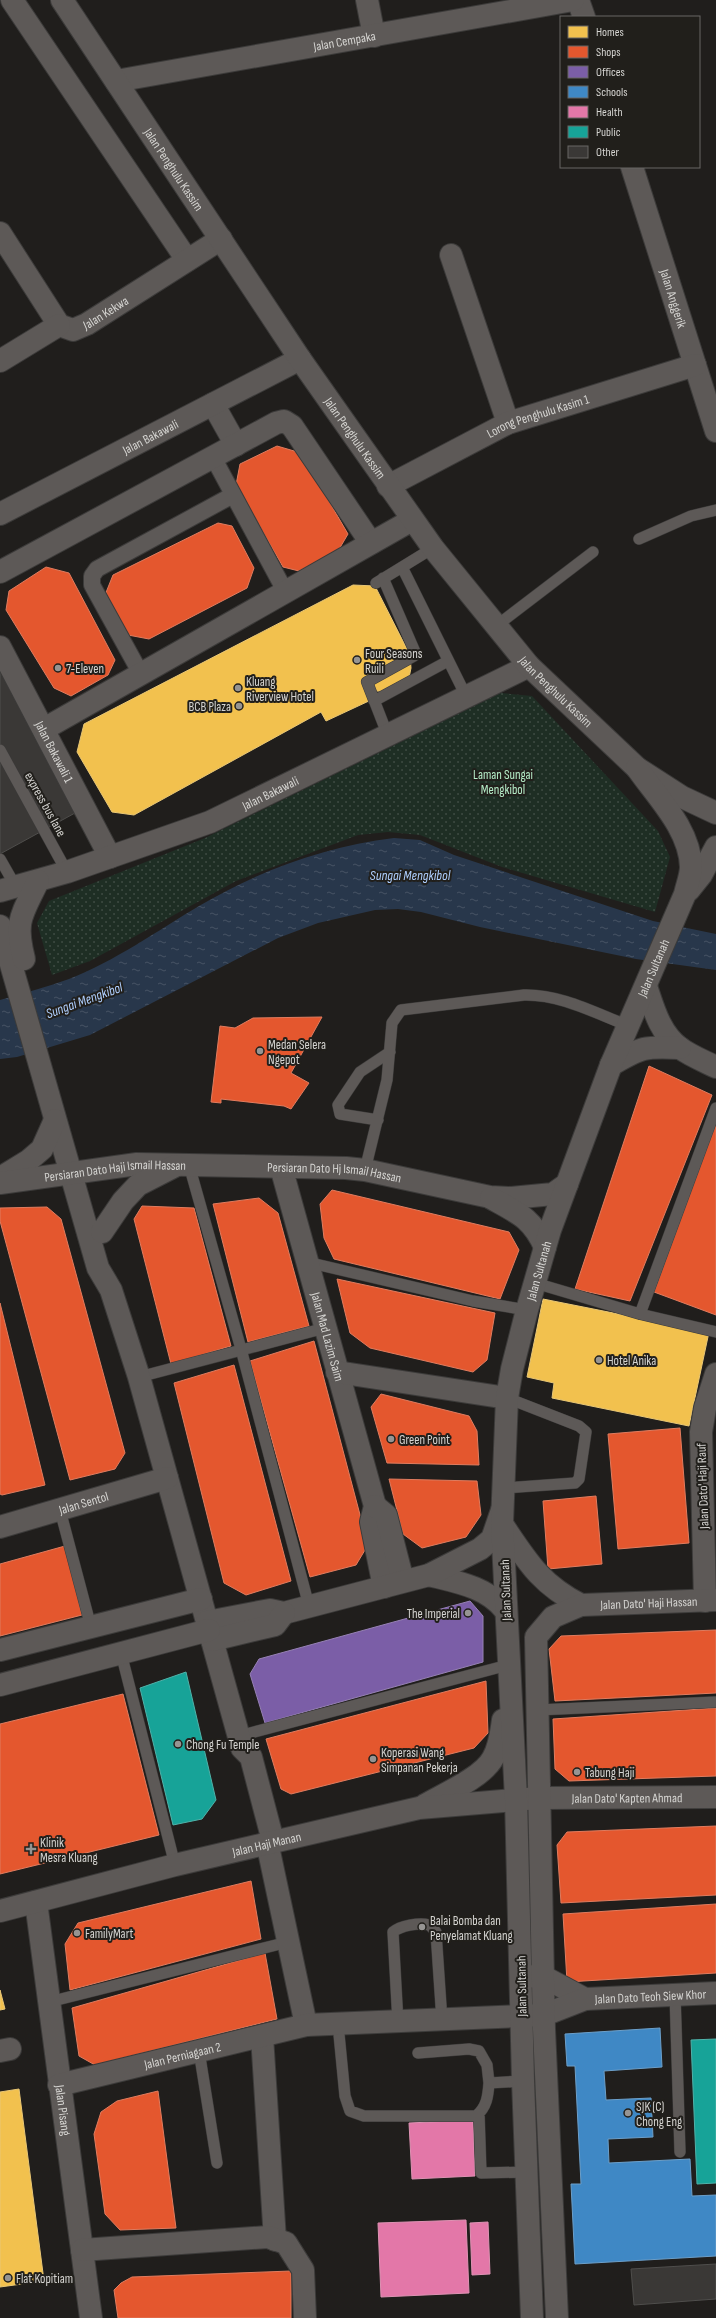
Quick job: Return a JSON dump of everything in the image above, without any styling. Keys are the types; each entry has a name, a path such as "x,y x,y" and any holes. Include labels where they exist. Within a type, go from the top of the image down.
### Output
{"street":[{"path":"12,0 187,260"},
{"name":"Jalan Penghulu Kassim","path":"62,0 300,359 432,548 529,666 637,768 682,798 716,813"},
{"path":"367,0 374,36"},
{"name":"Jalan Cempaka","path":"116,81 573,0"},
{"path":"578,0 584,16"},
{"name":"Jalan Anggerik","path":"632,168 716,431"},
{"path":"0,233 59,325 0,361"},
{"name":"Jalan Kekwa","path":"59,325 73,330 87,324 221,239"},
{"path":"451,255 508,423"},
{"name":"Jalan Bakawali","path":"0,514 300,359"},
{"name":"Lorong Penghulu Kasim 1","path":"388,486 508,423 695,365"},
{"path":"213,404 236,444"},
{"path":"0,572 236,444 276,423 284,421 292,426 371,543"},
{"path":"213,457 285,591"},
{"path":"140,674 92,585 92,576 97,569 233,495"},
{"path":"44,729 412,520"},
{"name":"Jalan Bakawali 1","path":"0,647 110,857"},
{"name":"Jalan Bakawali","path":"8,889 67,872 210,822 467,698 529,666"},
{"name":"Jalan Sultanah","path":"532,2318 523,2081 516,1799 505,1610 502,1507 507,1398 512,1369 534,1283 545,1247 611,1066 685,894 691,868 688,850 681,832 637,768"},
{"name":"Jalan Sultanah","path":"685,894 701,875 716,847"},
{"path":"38,881 19,923 8,936 58,1111 77,1171 102,1232 111,1267 112,1290 139,1376 241,1742 239,1762 266,1843 306,2025"},
{"path":"646,986 664,1030 680,1048 716,1067"},
{"path":"611,1066 635,1051 651,1046 680,1048"},
{"name":"Persiaran Dato Haji Ismail Hassan","path":"0,1178 28,1161 42,1149 58,1111"},
{"name":"Persiaran Dato Haji Ismail Hassan","path":"0,1183 77,1171 137,1164 183,1165"},
{"name":"Persiaran Dato Haji Ismail Hassan","path":"102,1232 123,1201 138,1185 183,1165"},
{"name":"Persiaran Dato Hj Ismail Hassan","path":"183,1165 365,1170 490,1197"},
{"name":"Jalan Mad Lazim Saim","path":"281,1167 375,1506 386,1515 394,1584"},
{"path":"77,1171 98,1268 112,1290"},
{"path":"490,1197 511,1198 554,1194 567,1184"},
{"path":"490,1197 528,1220 538,1230 545,1247"},
{"path":"337,1372 507,1398"},
{"name":"Jalan Dato' Haji Rauf","path":"711,1600 709,1498 701,1432 713,1396 716,1374"},
{"name":"Jalan Sentol","path":"0,1527 167,1478"},
{"path":"0,1685 210,1631 275,1625 284,1613 430,1575 468,1556 492,1540 502,1507"},
{"path":"502,1507 524,1557 541,1578 559,1594 581,1605"},
{"path":"430,1575 481,1591 498,1601 505,1610"},
{"path":"0,1650 201,1599"},
{"name":"Jalan Dato' Haji Hassan","path":"581,1605 711,1600"},
{"name":"Jalan Sultanah","path":"557,2318 544,2016 538,1798 536,1637 553,1617 581,1605"},
{"path":"419,1808 479,1773 493,1759 500,1743 509,1673"},
{"name":"Jalan Dato' Kapten Ahmad","path":"538,1798 716,1797"},
{"name":"Jalan Haji Manan","path":"0,1911 175,1864 419,1808 538,1798"},
{"name":"Jalan Pisang","path":"36,1902 48,2002 91,2318"},
{"path":"520,1976 544,1977 584,1999"},
{"name":"Jalan Dato Teoh Siew Khor","path":"584,1999 716,1993"},
{"path":"544,2016 584,1999"},
{"name":"Jalan Perniagaan 2","path":"59,2085 306,2025 398,2023 544,2016"},
{"path":"262,2036 275,2240"},
{"path":"82,2250 268,2237 286,2243 303,2270 305,2318"}],"lane":[{"path":"639,539 684,518 716,510"},
{"path":"388,736 367,682 414,656 416,652 380,580 432,548"},
{"path":"496,626 594,552"},
{"path":"402,567 467,698"},
{"path":"374,701 448,661"},
{"name":"express bus lane","path":"0,750 67,872"},
{"path":"0,859 8,889"},
{"path":"365,1170 387,1080 392,1023 401,1010 524,994 538,994 554,998 629,1026"},
{"path":"378,1120 340,1114 338,1105 360,1072 390,1052"},
{"path":"640,1314 716,1108"},
{"path":"183,1165 241,1349 309,1606"},
{"path":"307,1262 473,1301 527,1310"},
{"path":"534,1283 640,1314 716,1332"},
{"path":"139,1376 325,1328"},
{"path":"502,1507 575,1483 579,1480 586,1432 579,1426 507,1398"},
{"path":"60,1510 91,1627"},
{"path":"121,1653 175,1864"},
{"path":"241,1742 509,1673"},
{"path":"537,1710 716,1702"},
{"path":"398,2023 393,1932 398,1928 421,1925 429,1925 436,1932 442,2021"},
{"path":"48,2002 288,1942"},
{"path":"675,1994 680,2152"},
{"path":"338,2024 345,2096 350,2111 364,2116 476,2116 484,2110 488,2097 489,2082 487,2065 479,2052 469,2049 418,2053"},
{"path":"199,2051 217,2162"},
{"path":"489,2082 523,2081"},
{"path":"479,2114 481,2173 526,2172"}],"green space":[{"name":"Laman Sungai Mengkibol","path":"501,693 532,696 658,831 670,857 655,912 502,867 420,835 388,832 358,835 236,881 90,961 52,975 37,923 49,901 205,838"}],"water":[{"name":"Sungai Mengkibol","path":"394,838 420,840 454,855 653,921 716,934 716,970 636,959 480,927 421,912 398,909 375,910 318,923 278,938 90,1035 17,1057 0,1059 0,1000 61,982 103,964 222,893 269,871 343,847"}],"building: Homes":[{"name":"BCB Plaza","path":"353,585 375,586 410,655 411,668 408,683 391,692 377,691 371,700 326,721 321,712 134,815 112,812 77,752 84,724"},
{"path":"543,1299 709,1332 689,1426 552,1398 554,1383 527,1377"},
{"path":"0,1990 5,2009 0,2010"},
{"path":"19,2089 44,2281 0,2287 0,2092"}],"building: Shops":[{"path":"277,446 301,453 348,534 338,551 299,571 283,567 236,485 240,464"},
{"path":"218,523 232,526 254,568 247,588 149,639 128,635 105,595 113,575"},
{"path":"46,567 69,573 115,660 108,675 71,696 54,688 6,610 9,591"},
{"name":"Medan Selera Ngepot","path":"322,1017 291,1073 309,1083 291,1109 284,1106 221,1099 221,1103 211,1102 220,1026 235,1028 253,1018"},
{"path":"649,1066 712,1095 630,1301 575,1289"},
{"path":"716,1123 716,1315 654,1292"},
{"path":"332,1190 509,1232 519,1250 500,1299 334,1259 324,1238 320,1204"},
{"path":"259,1198 278,1213 309,1326 248,1342 213,1204"},
{"path":"142,1206 194,1208 231,1346 171,1364 134,1219"},
{"path":"47,1207 61,1219 125,1453 115,1469 70,1480 0,1221 0,1208"},
{"path":"337,1279 495,1313 487,1360 473,1372 370,1348 350,1333"},
{"path":"0,1303 45,1485 2,1495 0,1494"},
{"path":"314,1341 368,1545 356,1565 310,1577 250,1361"},
{"path":"234,1365 291,1581 246,1595 224,1583 174,1383"},
{"path":"381,1394 469,1416 477,1431 479,1465 387,1463 371,1407"},
{"path":"680,1428 689,1543 618,1549 608,1434"},
{"path":"389,1479 477,1481 481,1515 466,1537 422,1548 403,1534"},
{"path":"596,1496 602,1564 548,1569 543,1501"},
{"path":"65,1546 82,1615 0,1636 0,1564"},
{"path":"716,1630 716,1693 555,1701 549,1649 561,1636"},
{"path":"486,1681 488,1733 474,1748 291,1794 281,1789 266,1739"},
{"path":"123,1694 159,1835 0,1874 0,1724"},
{"path":"716,1708 716,1776 569,1781 555,1769 553,1719"},
{"path":"716,1826 716,1895 561,1903 557,1845 567,1832"},
{"path":"251,1881 261,1939 70,1990 65,1944 78,1923"},
{"path":"716,1904 716,1973 567,1982 563,1914"},
{"path":"265,1953 277,2019 95,2065 79,2056 72,2008"},
{"path":"158,2091 176,2228 120,2230 105,2214 94,2134 101,2112 117,2101"},
{"path":"291,2271 291,2318 118,2318 114,2290 121,2283 132,2277"}],"building: Offices":[{"path":"470,1601 483,1616 483,1662 265,1723 250,1674 259,1659"}],"building: Schools":[{"name":"SJK (C) Chong Eng","path":"660,2028 662,2067 604,2071 606,2100 651,2098 653,2137 608,2139 609,2163 690,2159 692,2196 716,2195 716,2256 575,2264 571,2184 581,2184 575,2066 567,2066 565,2034"}],"building: Health":[{"path":"473,2120 475,2176 412,2179 409,2123"},
{"path":"466,2220 469,2293 381,2297 378,2223"},
{"path":"488,2222 490,2274 472,2275 470,2223"}],"building: Public":[{"name":"Chong Fu Temple","path":"186,1672 216,1800 202,1819 173,1825 140,1688"},
{"path":"716,2039 716,2183 697,2184 691,2040"}],"building: Other":[{"path":"0,667 75,813 0,854"},
{"path":"716,2264 716,2299 634,2305 631,2269"}],"place":[{"name":"Four Seasons Ruili","path":"357,660"},
{"name":"7-Eleven","path":"58,668"},
{"name":"Kluang Riverview Hotel","path":"238,688"},
{"name":"BCB Plaza","path":"239,706"},
{"name":"Medan Selera Ngepot","path":"260,1051"},
{"name":"Hotel Anika","path":"599,1360"},
{"name":"Green Point","path":"391,1439"},
{"name":"The Imperial","path":"468,1613"},
{"name":"Chong Fu Temple","path":"178,1744"},
{"name":"Koperasi Wang Simpanan Pekerja","path":"373,1759"},
{"name":"Tabung Haji","path":"577,1772"},
{"name":"Klinik Mesra Kluang","path":"31,1849"},
{"name":"Balai Bomba dan Penyelamat Kluang","path":"422,1927"},
{"name":"FamilyMart","path":"77,1933"},
{"name":"SJK (C) Chong Eng","path":"628,2113"},
{"name":"Flat Kopitiam","path":"8,2278"}]}
